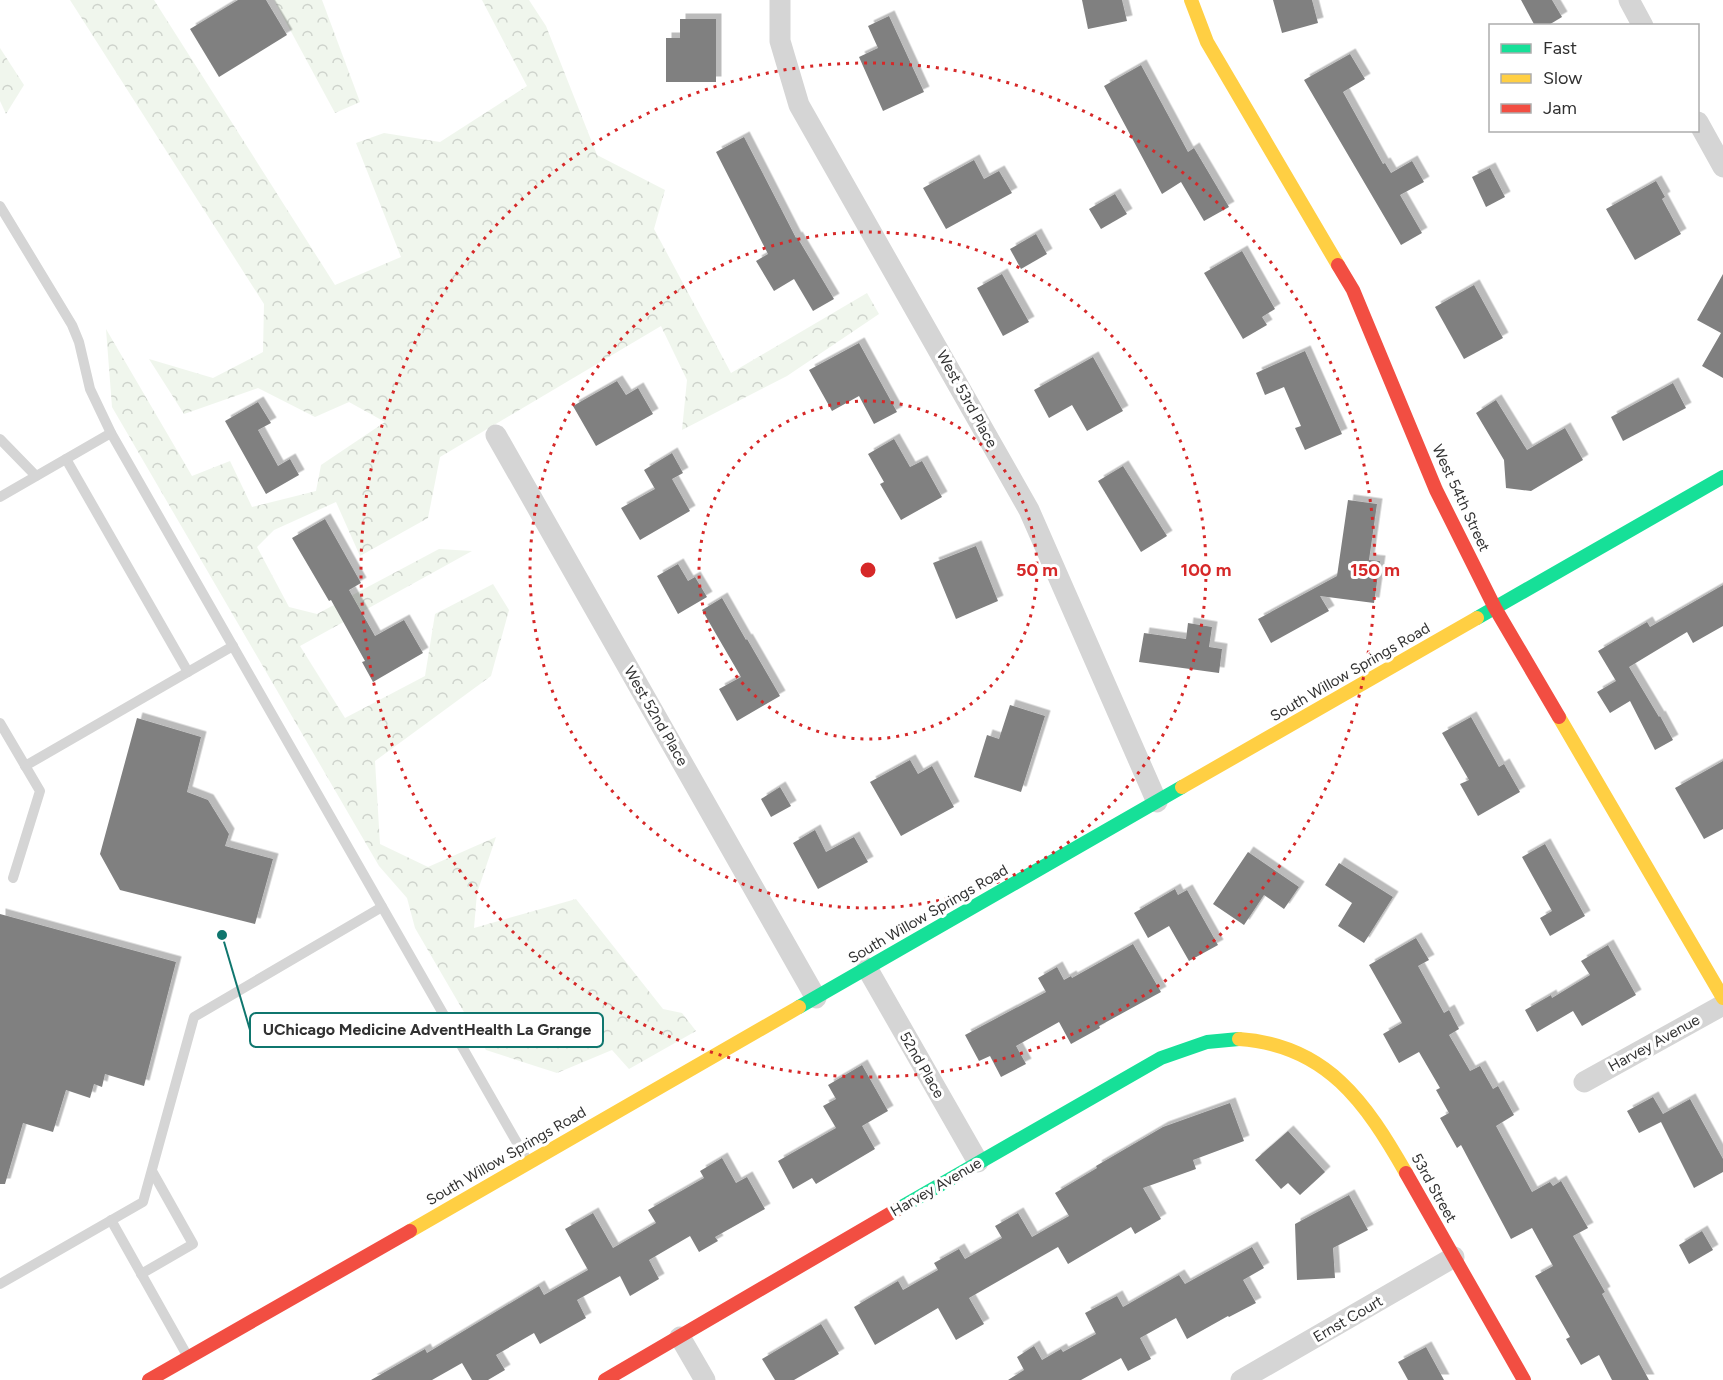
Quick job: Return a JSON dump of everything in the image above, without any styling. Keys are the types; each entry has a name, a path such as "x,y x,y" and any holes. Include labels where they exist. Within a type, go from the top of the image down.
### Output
{"street":[{"name":"West 53rd Place","path":"780,0 780,41 799,105 1029,510 1156,802"},
{"name":"West 54th Street","path":"1191,0 1207,42 1353,290 1436,490 1495,608 1723,998"},
{"path":"1629,0 1642,24"},
{"path":"1699,124 1723,167"},
{"name":"West 52nd Place","path":"495,435 816,998"},
{"name":"South Willow Springs Road","path":"149,1380 1723,477"},
{"name":"52nd Place","path":"867,968 978,1162"},
{"name":"Harvey Avenue","path":"1584,1082 1723,1005"},
{"name":"Harvey Avenue","path":"605,1380 1161,1058 1222,1039 1252,1039 1281,1045"},
{"name":"53rd Street","path":"1281,1045 1327,1068 1348,1086 1366,1107 1385,1136 1524,1380"},
{"name":"Ernst Court","path":"1241,1380 1454,1257"},
{"path":"680,1337 705,1380"}],"lane":[{"path":"0,206 72,325 79,342 90,388 111,434 528,1162"},
{"path":"0,497 111,434"},
{"path":"0,439 36,476"},
{"path":"66,459 188,672"},
{"path":"25,766 233,646"},
{"path":"0,723 39,791 13,878"},
{"path":"0,1284 143,1202 194,1017 382,907"},
{"path":"141,1274 193,1244 152,1171"},
{"path":"111,1220 188,1358"}],"green space":[{"path":"70,0 154,0 335,285 401,257 356,143 384,133 440,142 527,86 482,0 529,0 546,26 597,155 665,190 654,229 731,373 867,293 879,314 787,376 682,430 687,380 661,326 440,457 428,518 360,556 336,502 274,530 257,547 289,607 317,614 439,549 472,551 300,646 345,718 425,676 435,614 493,584 509,610 491,676 375,761 380,844 428,867 496,837 477,893 474,928 576,899 663,1009 682,1013 696,1031 629,1069 612,1050 557,1073 486,1050 415,928 407,898 379,866 112,407 106,329 192,476 230,461 252,507 316,491 321,465 385,422 349,402 315,417 258,388 184,414 149,359 213,378 263,352 264,304"},
{"path":"274,0 322,0 360,102 335,113"},
{"path":"0,48 24,85 6,114 0,101"}],"building":[{"path":"238,0 266,0 287,35 219,77 190,29"},
{"path":"1082,0 1122,0 1127,21 1088,29"},
{"path":"1273,0 1312,0 1318,23 1282,33"},
{"path":"1521,0 1552,0 1562,17 1550,24 1534,24"},
{"path":"889,16 924,92 883,111 859,57 878,48 868,26"},
{"path":"680,19 716,19 716,82 666,82 666,38 680,38"},
{"path":"1350,54 1365,79 1343,92 1383,164 1385,163 1391,173 1412,161 1424,182 1400,195 1422,233 1401,245 1304,80"},
{"path":"1141,65 1188,152 1194,148 1229,207 1204,221 1181,182 1162,194 1104,86"},
{"path":"744,137 796,238 834,299 813,311 794,279 774,291 756,261 768,254 716,152"},
{"path":"974,160 984,179 999,171 1012,193 946,229 923,188"},
{"path":"1490,168 1505,197 1486,207 1472,177"},
{"path":"1656,181 1665,197 1662,199 1681,234 1635,260 1606,209"},
{"path":"1115,194 1127,214 1101,229 1089,209"},
{"path":"1036,234 1047,254 1021,269 1010,249"},
{"path":"1242,251 1275,309 1262,317 1267,325 1243,339 1204,273"},
{"path":"1002,274 1029,322 1003,336 977,288"},
{"path":"1723,274 1723,378 1702,366 1721,333 1697,320"},
{"path":"1474,285 1503,338 1464,359 1435,307"},
{"path":"859,343 897,412 874,424 859,396 832,411 809,370"},
{"path":"1305,351 1342,434 1305,450 1295,428 1301,426 1284,387 1265,395 1256,373"},
{"path":"1093,357 1123,411 1087,431 1072,405 1049,418 1034,390"},
{"path":"617,381 626,395 638,388 653,414 596,446 573,406"},
{"path":"1673,383 1686,408 1623,441 1611,417"},
{"path":"1496,400 1527,450 1565,428 1583,460 1531,491 1506,488 1504,460 1476,413"},
{"path":"258,402 271,423 258,430 278,466 290,459 299,475 266,494 225,421"},
{"path":"894,439 910,467 922,461 942,497 901,520 880,484 884,482 868,454"},
{"path":"672,453 683,473 672,479 690,511 640,540 621,508 655,489 644,470"},
{"path":"1123,466 1167,536 1141,552 1098,481"},
{"path":"1348,500 1377,504 1369,560 1380,561 1374,603 1320,596 1329,611 1271,643 1258,619 1337,576"},
{"path":"325,519 361,583 349,590 375,636 404,620 423,653 373,682 362,662 365,661 331,600 329,601 292,538"},
{"path":"976,546 998,601 956,619 933,563"},
{"path":"678,564 688,581 695,577 707,597 678,614 657,576"},
{"path":"1723,585 1723,626 1693,643 1687,632 1629,667 1673,740 1655,750 1630,701 1610,713 1597,692 1616,681 1598,651 1647,622 1650,627"},
{"path":"722,598 780,696 737,721 719,689 741,677 702,610"},
{"path":"1188,623 1212,627 1209,647 1222,649 1219,673 1139,662 1144,633 1186,639"},
{"path":"1010,705 1045,716 1021,792 974,777 987,735 999,739"},
{"path":"1471,717 1499,767 1504,764 1520,792 1478,816 1460,784 1469,780 1442,733"},
{"path":"137,718 201,737 187,792 208,800 229,834 225,846 273,859 255,924 120,890 100,854"},
{"path":"910,760 918,774 932,766 954,807 901,836 870,782"},
{"path":"1723,761 1723,829 1704,839 1675,788"},
{"path":"780,787 791,806 771,817 761,799"},
{"path":"815,830 826,852 854,837 868,862 818,889 793,843"},
{"path":"1545,844 1585,916 1550,936 1540,918 1552,911 1522,857"},
{"path":"1248,852 1299,887 1284,909 1264,895 1244,925 1213,904"},
{"path":"1339,863 1393,897 1364,943 1338,926 1352,903 1325,885"},
{"path":"1175,889 1178,895 1187,890 1218,945 1189,961 1169,926 1148,938 1134,913"},
{"path":"0,914 176,962 144,1086 105,1074 102,1087 94,1084 90,1098 66,1090 53,1132 23,1123 5,1184 0,1184"},
{"path":"1416,938 1429,960 1418,966 1444,1013 1449,1010 1459,1029 1449,1035 1470,1071 1480,1066 1493,1089 1498,1086 1514,1115 1496,1126 1532,1192 1550,1182 1553,1186 1561,1181 1588,1228 1573,1236 1605,1292 1602,1294 1649,1380 1612,1380 1599,1355 1581,1365 1566,1339 1570,1337 1535,1276 1553,1266 1532,1228 1511,1239 1461,1145 1457,1148 1440,1118 1449,1113 1436,1090 1440,1088 1419,1052 1399,1063 1383,1034 1402,1023 1369,965"},
{"path":"1133,944 1161,992 1071,1044 1059,1022 1016,1046 1026,1064 1001,1077 990,1056 979,1061 965,1035 1046,992 1038,978 1057,967 1064,980 1071,976 1072,978"},
{"path":"1608,945 1636,995 1582,1026 1573,1011 1537,1032 1525,1010 1551,995 1552,998 1590,975 1581,961"},
{"path":"862,1065 888,1111 862,1126 875,1149 816,1184 812,1178 793,1189 778,1161 836,1128 823,1106 836,1099 828,1085"},
{"path":"1653,1097 1663,1114 1690,1099 1723,1159 1723,1172 1694,1188 1661,1122 1639,1133 1627,1111"},
{"path":"1230,1103 1244,1141 1193,1160 1196,1169 1143,1188 1161,1219 1135,1234 1131,1227 1068,1264 1058,1247 969,1298 984,1324 956,1340 938,1308 875,1345 854,1307 898,1281 903,1290 938,1270 934,1263 959,1249 965,1259 1002,1238 995,1226 1018,1213 1032,1237 1069,1216 1055,1193 1163,1127"},
{"path":"1288,1131 1325,1172 1300,1195 1288,1183 1281,1189 1255,1160"},
{"path":"722,1158 736,1183 747,1177 765,1209 715,1237 718,1241 699,1252 690,1236 649,1260 659,1279 630,1296 620,1276 577,1300 586,1318 540,1344 534,1333 496,1355 505,1370 488,1380 472,1380 462,1363 432,1380 371,1380 425,1349 427,1353 539,1286 544,1295 588,1270 565,1229 593,1213 613,1248 656,1223 648,1210 704,1178 700,1171"},
{"path":"1349,1195 1368,1230 1333,1248 1335,1278 1297,1280 1295,1224"},
{"path":"1702,1231 1713,1250 1689,1264 1679,1245"},
{"path":"1252,1247 1264,1268 1243,1280 1256,1303 1187,1339 1176,1318 1140,1338 1151,1359 1128,1371 1121,1358 1081,1380 1008,1380 1024,1370 1017,1357 1034,1346 1042,1360 1061,1349 1063,1352 1096,1334 1085,1313 1117,1296 1123,1307 1179,1275 1185,1284"},
{"path":"821,1324 839,1354 794,1380 775,1380 762,1359"},
{"path":"1426,1347 1444,1380 1408,1380 1398,1362"}],"traffic: fast":[{"path":"1477,618 1723,477"},
{"path":"799,1007 1182,787"},
{"path":"898,1209 1161,1058 1207,1042 1239,1039"}],"traffic: slow":[{"path":"1191,0 1207,42 1338,265"},
{"path":"1182,787 1477,618"},
{"path":"1559,717 1723,998"},
{"path":"410,1231 799,1007"},
{"path":"1239,1039 1270,1044 1297,1053 1320,1066 1340,1082 1359,1101 1375,1123 1406,1173"}],"traffic: jam":[{"path":"1338,265 1353,290 1436,490 1495,608 1559,717"},
{"path":"1406,1173 1524,1380"},
{"path":"605,1380 898,1209"},
{"path":"149,1380 410,1231"}],"place":[{"name":"UChicago Medicine AdventHealth La Grange","path":"222,935"}]}
